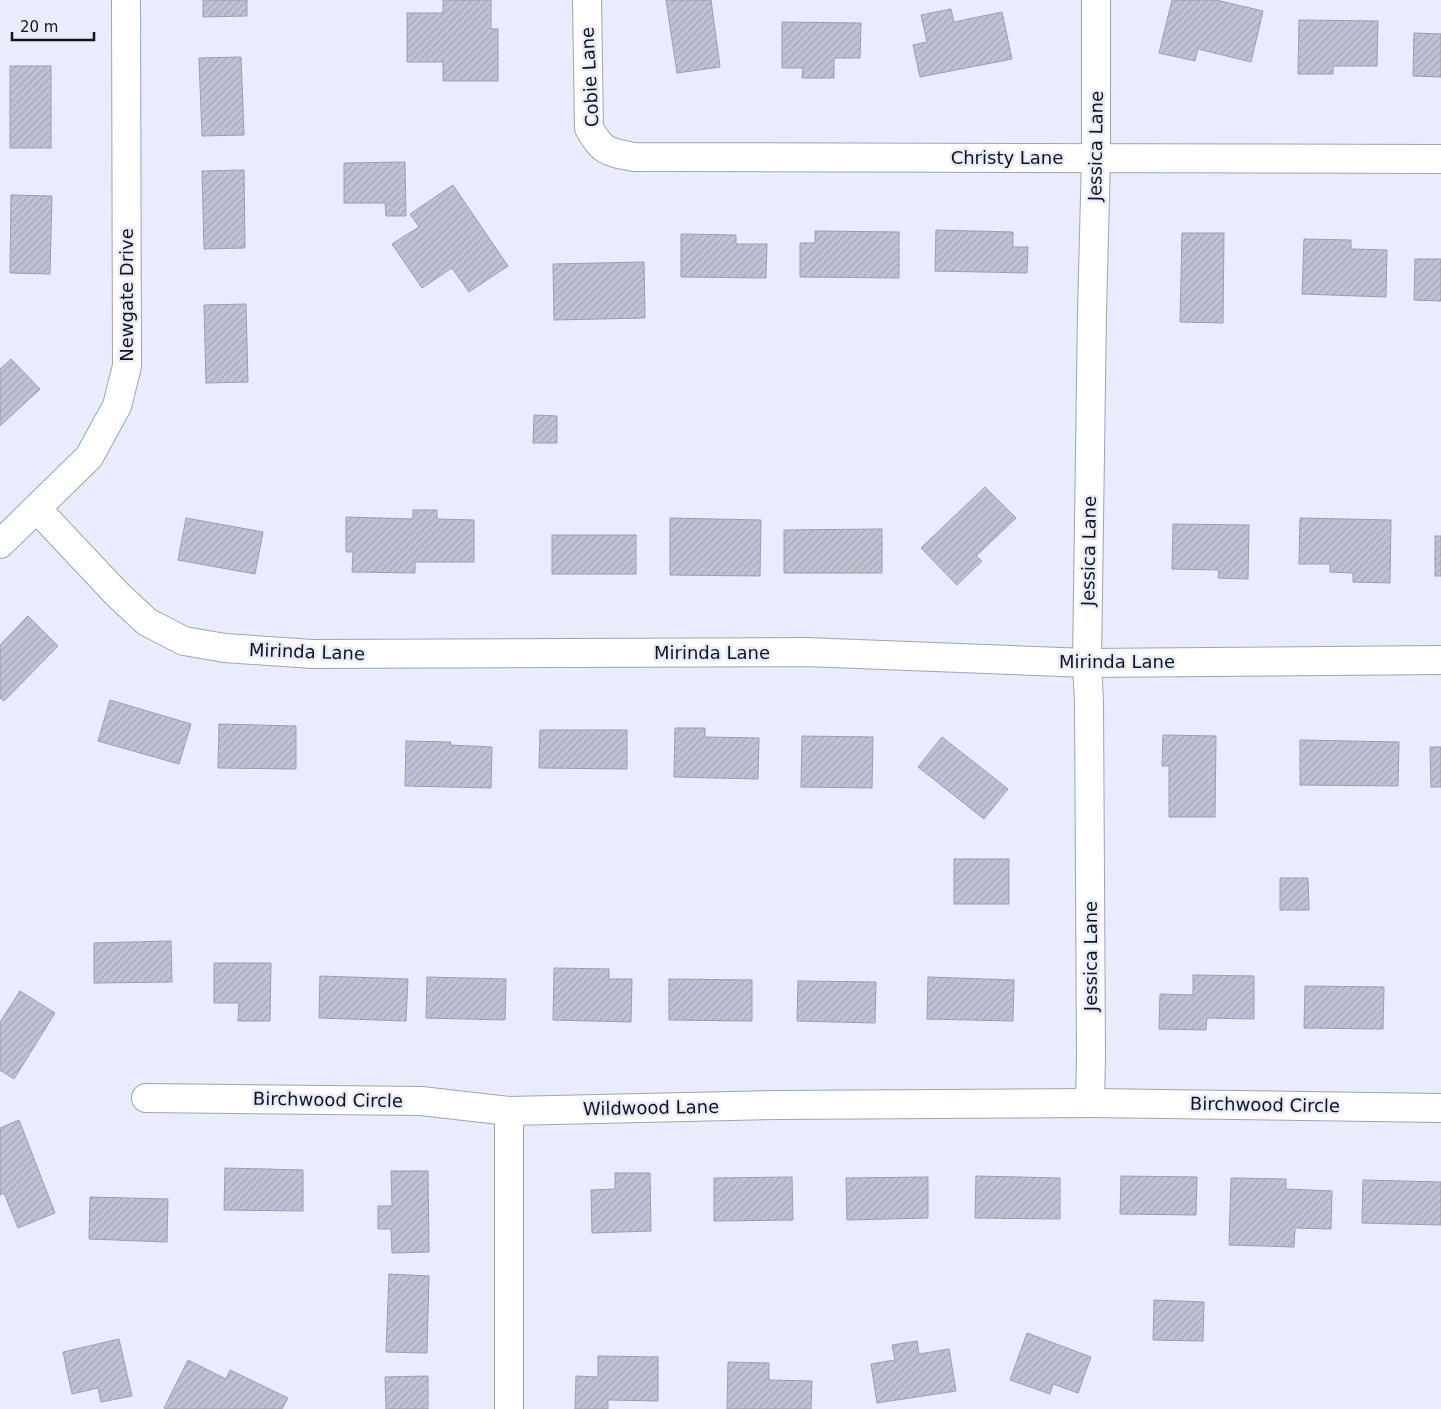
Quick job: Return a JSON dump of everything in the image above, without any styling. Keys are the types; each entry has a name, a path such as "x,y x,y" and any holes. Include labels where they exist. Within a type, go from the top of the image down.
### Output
{"street":[{"name":"Newgate Drive","path":"0,544 89,457 117,406 128,366 126,0"},
{"name":"Cobie Lane","path":"587,0 589,128 598,144 613,153 634,157"},
{"name":"Jessica Lane","path":"1090,1103 1090,712 1087,664 1096,158 1096,0"},
{"name":"Christy Lane","path":"634,157 1441,159"},
{"name":"Mirinda Lane","path":"37,508 116,594 147,622 184,641 225,648 312,654 806,652 1087,664 1441,660"},
{"name":"Birchwood Circle","path":"146,1098 421,1101 510,1111"},
{"name":"Birchwood Circle","path":"1090,1103 1441,1108"},
{"name":"Wildwood Lane","path":"510,1111 777,1105 1090,1103"},
{"path":"509,1409 510,1111"}],"building":[{"path":"203,0 247,0 247,16 203,17"},
{"path":"443,0 491,0 491,29 498,29 498,81 443,81 443,62 407,62 407,13 443,13"},
{"path":"666,0 711,0 720,67 677,73"},
{"path":"1172,0 1216,0 1263,11 1251,62 1198,49 1195,61 1159,53"},
{"path":"951,9 954,22 1002,12 1012,59 920,77 913,45 927,42 921,15"},
{"path":"1299,20 1378,21 1377,66 1333,66 1333,74 1298,74"},
{"path":"782,22 861,23 860,58 834,58 834,78 802,78 803,68 782,68"},
{"path":"1414,33 1441,34 1441,77 1413,76"},
{"path":"241,57 244,135 202,136 199,58"},
{"path":"10,66 51,66 51,148 10,148"},
{"path":"405,162 406,216 386,216 385,203 344,203 344,163"},
{"path":"244,170 245,248 204,249 202,171"},
{"path":"453,185 508,266 469,292 452,268 422,288 392,244 419,227 410,214"},
{"path":"11,195 52,196 50,274 10,273"},
{"path":"936,230 1013,232 1013,247 1028,247 1027,273 935,271"},
{"path":"815,231 899,232 899,278 800,277 800,243 815,243"},
{"path":"1182,233 1224,233 1223,323 1180,322"},
{"path":"681,234 736,235 736,244 767,244 766,278 681,277"},
{"path":"1304,239 1351,240 1351,249 1387,250 1386,297 1302,294"},
{"path":"1415,259 1441,259 1441,301 1414,300"},
{"path":"644,262 645,318 554,320 553,264"},
{"path":"246,304 248,382 206,383 204,305"},
{"path":"11,359 40,389 0,426 0,369"},
{"path":"534,415 557,416 557,443 533,443"},
{"path":"985,487 1016,518 976,556 982,561 957,585 921,548"},
{"path":"413,510 437,510 437,519 474,520 474,562 415,562 415,573 352,572 353,552 346,552 346,517 413,519"},
{"path":"186,518 263,532 255,574 178,560"},
{"path":"670,518 761,520 760,576 670,575"},
{"path":"1300,518 1391,520 1390,583 1353,582 1353,573 1330,572 1330,564 1299,564"},
{"path":"1173,524 1249,525 1248,579 1218,578 1219,570 1172,569"},
{"path":"882,529 882,573 784,573 784,530"},
{"path":"552,535 636,535 636,574 552,574"},
{"path":"1435,536 1441,536 1441,576 1435,576"},
{"path":"28,616 58,646 4,701 0,698 0,645"},
{"path":"110,700 191,724 179,764 98,741"},
{"path":"219,724 296,726 296,769 218,768"},
{"path":"675,728 705,728 705,737 759,738 758,779 674,777"},
{"path":"540,730 627,730 627,769 539,768"},
{"path":"1163,735 1216,736 1215,817 1169,817 1169,766 1162,766"},
{"path":"802,736 873,737 872,788 801,787"},
{"path":"942,737 1008,789 984,819 918,767"},
{"path":"1300,740 1399,742 1398,786 1300,785"},
{"path":"406,741 451,742 450,745 492,747 491,788 405,786"},
{"path":"1430,747 1441,747 1441,787 1431,787"},
{"path":"954,859 1009,859 1009,904 954,904"},
{"path":"1280,878 1308,878 1309,910 1280,910"},
{"path":"171,941 172,982 94,983 94,943"},
{"path":"214,963 271,963 270,1021 238,1021 239,1003 214,1003"},
{"path":"554,968 609,969 609,979 632,979 631,1022 553,1020"},
{"path":"1193,975 1254,976 1254,1019 1207,1018 1206,1030 1159,1029 1160,994 1193,995"},
{"path":"320,976 408,979 406,1021 319,1018"},
{"path":"427,977 506,979 505,1020 426,1018"},
{"path":"928,977 1014,980 1013,1021 927,1019"},
{"path":"669,979 752,980 752,1021 669,1020"},
{"path":"798,981 876,982 875,1023 797,1021"},
{"path":"1305,986 1384,987 1383,1029 1304,1028"},
{"path":"20,991 55,1013 14,1079 0,1070 0,1022"},
{"path":"19,1120 55,1213 18,1228 4,1193 0,1195 0,1128"},
{"path":"225,1168 303,1170 303,1211 224,1210"},
{"path":"391,1171 428,1171 429,1252 392,1253 391,1229 378,1229 378,1206 392,1206"},
{"path":"615,1173 650,1173 651,1231 592,1233 591,1190 615,1189"},
{"path":"976,1176 1060,1178 1060,1219 975,1218"},
{"path":"1121,1176 1197,1177 1196,1215 1120,1214"},
{"path":"792,1177 793,1220 714,1221 714,1178"},
{"path":"928,1177 928,1218 847,1220 846,1178"},
{"path":"1231,1178 1286,1179 1286,1189 1332,1191 1331,1229 1295,1228 1294,1247 1229,1245"},
{"path":"1363,1180 1441,1182 1441,1225 1362,1223"},
{"path":"90,1197 168,1199 167,1242 89,1239"},
{"path":"389,1274 429,1276 427,1353 386,1352"},
{"path":"1154,1300 1204,1302 1203,1341 1153,1340"},
{"path":"1027,1333 1091,1357 1078,1393 1053,1384 1050,1394 1010,1380"},
{"path":"119,1339 132,1396 101,1402 98,1388 72,1394 63,1352"},
{"path":"917,1341 919,1354 949,1349 956,1391 877,1403 871,1364 895,1360 892,1345"},
{"path":"598,1356 658,1357 658,1401 608,1400 608,1409 575,1409 576,1376 598,1377"},
{"path":"188,1360 226,1379 230,1370 288,1398 282,1409 166,1409 164,1408"},
{"path":"728,1362 769,1363 769,1380 812,1381 811,1409 727,1409"},
{"path":"428,1376 428,1409 386,1409 385,1377"}]}
